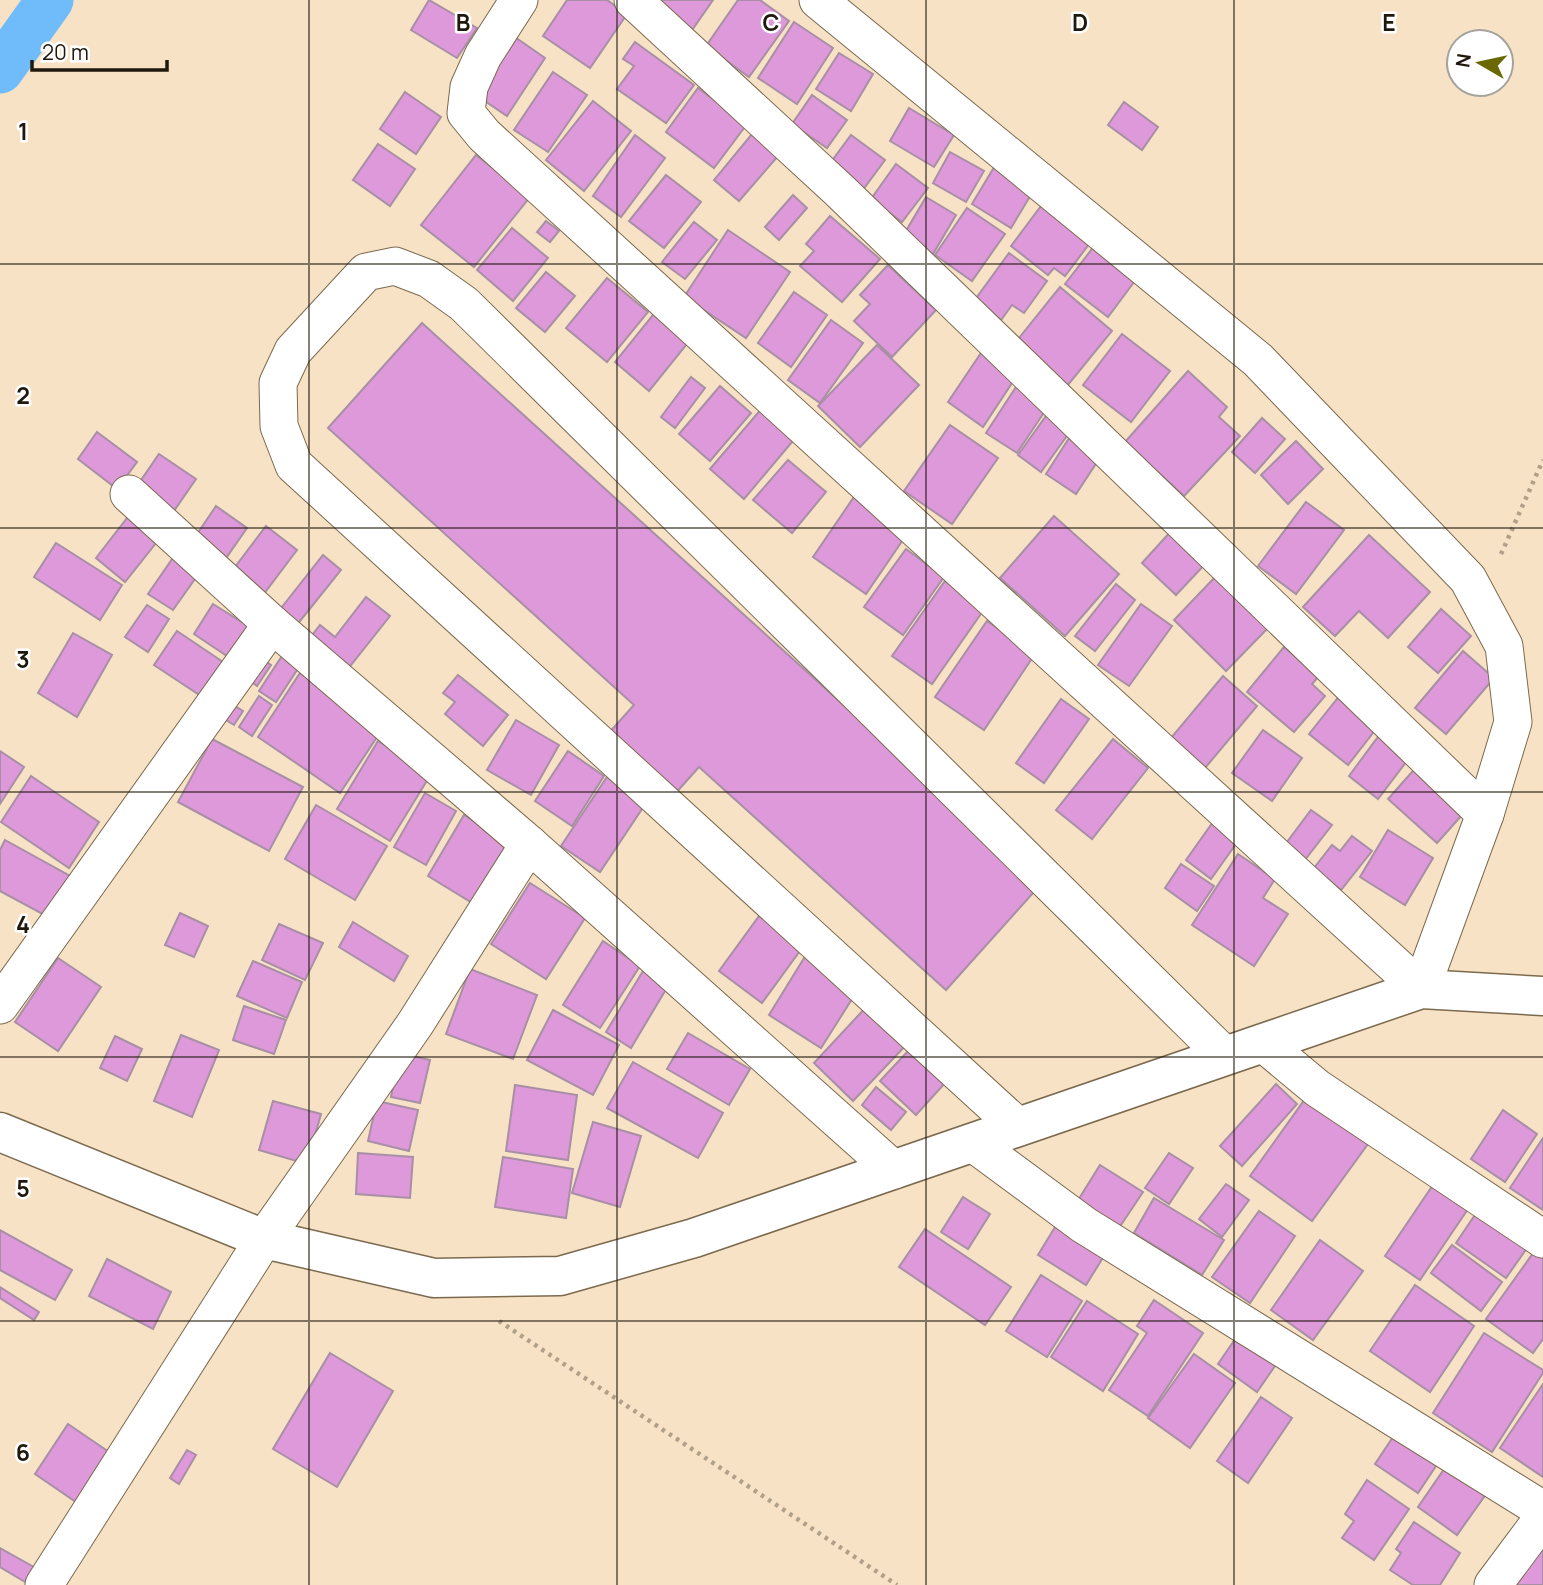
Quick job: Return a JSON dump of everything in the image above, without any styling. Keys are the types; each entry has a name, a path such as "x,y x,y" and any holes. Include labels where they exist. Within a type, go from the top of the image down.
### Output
{"street":[{"path":"519,0 483,56 469,87 466,113 484,135 1421,989"},
{"path":"633,0 839,190 1485,814"},
{"path":"818,0 1258,360 1468,579 1504,646 1513,722 1485,814 1421,989"},
{"path":"1018,1127 294,465 279,426 278,383 293,351 366,272 395,266 429,279 464,304 1225,1056"},
{"path":"129,494 272,624 529,844 894,1170"},
{"path":"0,1005 272,624"},
{"path":"44,1585 264,1239 415,1024 529,844"},
{"path":"0,1132 264,1239 434,1278 560,1276 694,1238 1421,989 1543,996"},
{"path":"1263,1043 1317,1088 1543,1238"},
{"path":"973,1143 1084,1224 1543,1510"},
{"path":"1493,1585 1543,1518"}],"path":[{"path":"1468,579 1490,579 1543,460"},
{"path":"492,1317 897,1585"}],"building":[{"path":"429,0 477,28 457,58 411,30"},
{"path":"567,0 607,0 627,14 590,68 543,36"},
{"path":"645,0 713,0 690,33"},
{"path":"738,0 760,0 789,21 749,77 706,46"},
{"path":"794,22 833,48 797,104 758,78"},
{"path":"512,35 545,58 507,116 473,93"},
{"path":"635,42 694,85 666,123 617,89 634,66 623,59"},
{"path":"839,53 873,74 851,111 816,89"},
{"path":"553,72 587,95 548,152 514,130"},
{"path":"698,88 747,124 714,168 666,132"},
{"path":"405,92 441,117 416,154 380,129"},
{"path":"812,95 847,120 827,148 792,124"},
{"path":"593,101 631,131 584,191 546,160"},
{"path":"1124,102 1158,127 1142,150 1108,125"},
{"path":"909,108 954,135 934,167 890,141"},
{"path":"752,134 778,156 739,201 714,180"},
{"path":"635,135 665,158 621,217 593,196"},
{"path":"851,135 885,160 862,191 828,166"},
{"path":"378,144 415,169 390,206 353,180"},
{"path":"950,152 984,171 966,202 933,183"},
{"path":"476,155 530,197 474,267 421,225"},
{"path":"896,164 928,188 902,222 871,199"},
{"path":"996,164 1035,188 1011,228 972,204"},
{"path":"666,175 701,202 664,248 629,221"},
{"path":"1050,194 1099,231 1065,276 1054,268 1048,275 1011,246"},
{"path":"793,195 807,208 779,240 765,227"},
{"path":"926,197 956,215 933,254 903,236"},
{"path":"967,208 1005,234 972,281 935,255"},
{"path":"830,216 880,259 842,302 800,266 814,251 806,244"},
{"path":"546,221 559,231 550,242 537,232"},
{"path":"694,222 717,240 685,279 662,262"},
{"path":"512,228 548,258 513,301 477,270"},
{"path":"728,230 790,272 746,338 684,297"},
{"path":"1095,245 1137,278 1108,317 1065,284"},
{"path":"1009,253 1047,281 1024,313 1012,305 1001,320 974,301"},
{"path":"888,265 936,310 892,357 854,321 870,304 860,295"},
{"path":"546,272 575,296 545,332 516,308"},
{"path":"607,278 648,312 607,362 566,328"},
{"path":"1060,287 1112,331 1067,386 1015,343"},
{"path":"794,292 827,315 791,367 758,343"},
{"path":"657,310 691,339 649,391 615,362"},
{"path":"831,320 863,343 820,403 788,380"},
{"path":"422,323 1041,884 946,990 699,767 674,795 607,735 634,705 328,428"},
{"path":"1122,334 1170,371 1131,422 1083,385"},
{"path":"877,345 919,385 860,447 818,406"},
{"path":"981,353 1016,377 983,427 948,402"},
{"path":"1188,371 1227,407 1219,417 1240,436 1184,496 1125,442"},
{"path":"691,377 705,388 675,428 661,417"},
{"path":"1018,384 1049,405 1017,453 986,433"},
{"path":"720,386 751,413 710,461 679,434"},
{"path":"763,407 797,436 744,499 710,469"},
{"path":"1051,409 1074,426 1041,472 1018,455"},
{"path":"1262,418 1285,439 1255,473 1232,452"},
{"path":"950,425 998,458 952,524 904,491"},
{"path":"97,432 137,462 117,489 78,459"},
{"path":"1073,432 1103,453 1076,494 1046,474"},
{"path":"1296,441 1323,469 1288,504 1261,475"},
{"path":"159,454 196,479 174,511 137,486"},
{"path":"788,460 826,492 792,533 753,500"},
{"path":"858,491 911,528 866,594 813,557"},
{"path":"1306,502 1344,530 1296,594 1258,566"},
{"path":"216,506 247,528 224,561 193,540"},
{"path":"134,509 164,533 125,582 96,558"},
{"path":"1054,516 1119,574 1065,636 1000,578"},
{"path":"266,526 297,550 263,595 232,571"},
{"path":"1173,529 1208,561 1176,595 1142,563"},
{"path":"1369,535 1430,592 1388,638 1359,611 1335,636 1303,607"},
{"path":"56,543 122,585 100,620 34,577"},
{"path":"906,549 944,577 903,635 864,607"},
{"path":"177,552 202,569 173,610 148,594"},
{"path":"323,555 341,570 296,626 278,612"},
{"path":"1217,575 1269,627 1226,671 1174,620"},
{"path":"945,581 985,608 932,684 892,656"},
{"path":"1116,584 1135,600 1095,651 1075,636"},
{"path":"366,597 390,616 347,670 309,639 320,625 335,637"},
{"path":"213,604 256,631 236,662 194,634"},
{"path":"1141,604 1172,626 1129,686 1098,665"},
{"path":"147,605 169,619 148,652 125,637"},
{"path":"1441,609 1471,636 1438,673 1408,647"},
{"path":"987,621 1035,654 984,730 935,697"},
{"path":"177,631 229,666 207,700 154,665"},
{"path":"73,633 112,655 77,717 38,693"},
{"path":"1284,647 1319,676 1312,684 1325,696 1294,732 1247,692"},
{"path":"1463,651 1494,678 1446,734 1415,708"},
{"path":"256,655 271,665 257,686 242,675"},
{"path":"282,656 299,667 276,702 259,691"},
{"path":"300,673 383,728 340,793 258,737"},
{"path":"458,675 508,715 483,746 445,714 455,702 443,693"},
{"path":"1223,676 1257,706 1200,774 1165,745"},
{"path":"1341,694 1380,724 1348,765 1309,734"},
{"path":"259,696 272,705 252,736 239,727"},
{"path":"1061,699 1089,719 1044,783 1016,763"},
{"path":"227,701 243,711 234,725 218,715"},
{"path":"516,720 559,745 531,795 487,770"},
{"path":"1386,726 1416,749 1378,799 1349,776"},
{"path":"1263,730 1302,758 1272,801 1232,773"},
{"path":"212,739 303,787 269,851 178,802"},
{"path":"1113,739 1148,768 1092,839 1056,810"},
{"path":"378,741 431,774 390,841 337,809"},
{"path":"0,751 24,767 0,804"},
{"path":"568,751 604,776 572,826 535,801"},
{"path":"1420,763 1470,806 1437,843 1388,799"},
{"path":"31,776 99,822 69,868 1,822"},
{"path":"607,777 646,803 600,872 561,846"},
{"path":"425,793 456,811 426,865 394,847"},
{"path":"316,805 387,846 355,900 285,859"},
{"path":"1311,810 1332,825 1304,861 1284,846"},
{"path":"464,815 510,843 474,904 428,876"},
{"path":"1218,815 1243,834 1211,879 1186,860"},
{"path":"1388,830 1433,858 1405,905 1360,877"},
{"path":"1352,836 1372,851 1341,890 1314,868 1332,845 1340,851"},
{"path":"5,840 70,876 48,917 0,891 0,850"},
{"path":"1238,854 1275,879 1263,898 1288,914 1254,966 1192,925"},
{"path":"1181,864 1214,886 1197,911 1165,888"},
{"path":"530,883 585,918 546,979 491,944"},
{"path":"762,912 805,944 762,1003 719,971"},
{"path":"180,913 208,926 194,957 165,945"},
{"path":"353,922 408,956 394,981 339,947"},
{"path":"279,924 323,943 305,980 262,960"},
{"path":"603,941 640,966 600,1028 563,1005"},
{"path":"806,955 859,988 821,1048 769,1015"},
{"path":"58,958 101,987 58,1051 15,1022"},
{"path":"253,961 302,982 287,1018 237,996"},
{"path":"470,969 537,995 513,1059 446,1034"},
{"path":"643,971 668,986 631,1048 606,1032"},
{"path":"868,1005 908,1043 853,1101 814,1063"},
{"path":"244,1006 286,1020 274,1054 233,1040"},
{"path":"553,1010 619,1045 593,1095 527,1060"},
{"path":"688,1033 750,1069 729,1105 667,1069"},
{"path":"181,1035 219,1050 192,1117 154,1101"},
{"path":"115,1036 142,1049 127,1081 100,1068"},
{"path":"909,1050 945,1083 916,1115 880,1081"},
{"path":"400,1053 430,1060 420,1103 391,1097"},
{"path":"633,1062 723,1113 698,1158 607,1108"},
{"path":"1276,1084 1297,1104 1242,1166 1220,1146"},
{"path":"515,1085 577,1095 568,1160 506,1151"},
{"path":"876,1087 906,1112 891,1130 862,1105"},
{"path":"1305,1099 1368,1144 1312,1221 1250,1176"},
{"path":"273,1101 321,1114 307,1164 259,1150"},
{"path":"377,1101 418,1110 409,1151 368,1141"},
{"path":"1503,1110 1537,1134 1505,1182 1471,1159"},
{"path":"593,1122 641,1136 620,1207 572,1193"},
{"path":"1543,1138 1543,1210 1510,1188"},
{"path":"358,1153 413,1157 410,1198 356,1194"},
{"path":"1169,1153 1193,1168 1169,1204 1145,1188"},
{"path":"503,1157 573,1169 566,1218 495,1207"},
{"path":"1100,1165 1143,1192 1119,1228 1077,1202"},
{"path":"1435,1182 1470,1206 1420,1280 1385,1256"},
{"path":"1226,1184 1249,1200 1222,1237 1199,1219"},
{"path":"963,1197 990,1214 968,1249 941,1232"},
{"path":"1154,1198 1224,1240 1202,1275 1134,1233"},
{"path":"1481,1206 1532,1241 1506,1278 1456,1243"},
{"path":"1259,1211 1295,1236 1250,1303 1212,1277"},
{"path":"1055,1227 1104,1256 1086,1285 1038,1255"},
{"path":"925,1229 1011,1287 985,1325 899,1267"},
{"path":"0,1230 72,1270 55,1300 0,1270"},
{"path":"1320,1240 1363,1271 1313,1340 1271,1310"},
{"path":"1452,1245 1502,1282 1481,1311 1431,1273"},
{"path":"1536,1249 1543,1254 1543,1339 1533,1353 1486,1319"},
{"path":"107,1259 171,1292 153,1329 89,1296"},
{"path":"1041,1275 1082,1301 1047,1357 1006,1331"},
{"path":"1415,1285 1474,1326 1430,1392 1370,1351"},
{"path":"0,1287 39,1312 34,1320 0,1298"},
{"path":"1154,1300 1203,1333 1148,1416 1109,1390 1147,1333 1137,1326"},
{"path":"1087,1301 1138,1334 1103,1391 1051,1357"},
{"path":"1484,1333 1543,1370 1492,1452 1433,1413"},
{"path":"1238,1335 1277,1363 1257,1392 1218,1364"},
{"path":"330,1353 393,1391 337,1487 273,1449"},
{"path":"1194,1354 1235,1383 1190,1448 1148,1418"},
{"path":"1543,1384 1543,1477 1500,1448"},
{"path":"1261,1397 1292,1418 1248,1483 1217,1461"},
{"path":"68,1424 109,1452 76,1502 35,1474"},
{"path":"1395,1434 1438,1463 1418,1493 1375,1464"},
{"path":"187,1450 196,1455 179,1484 170,1478"},
{"path":"1449,1462 1489,1490 1457,1535 1418,1507"},
{"path":"1367,1480 1409,1509 1374,1560 1342,1538 1354,1521 1345,1514"},
{"path":"1414,1522 1460,1553 1440,1585 1413,1585 1390,1570 1401,1553 1396,1549"},
{"path":"1543,1538 1543,1585 1512,1585"},
{"path":"0,1548 34,1567 25,1582 0,1567"}],"waterway":[{"path":"0,70 50,0"}]}
